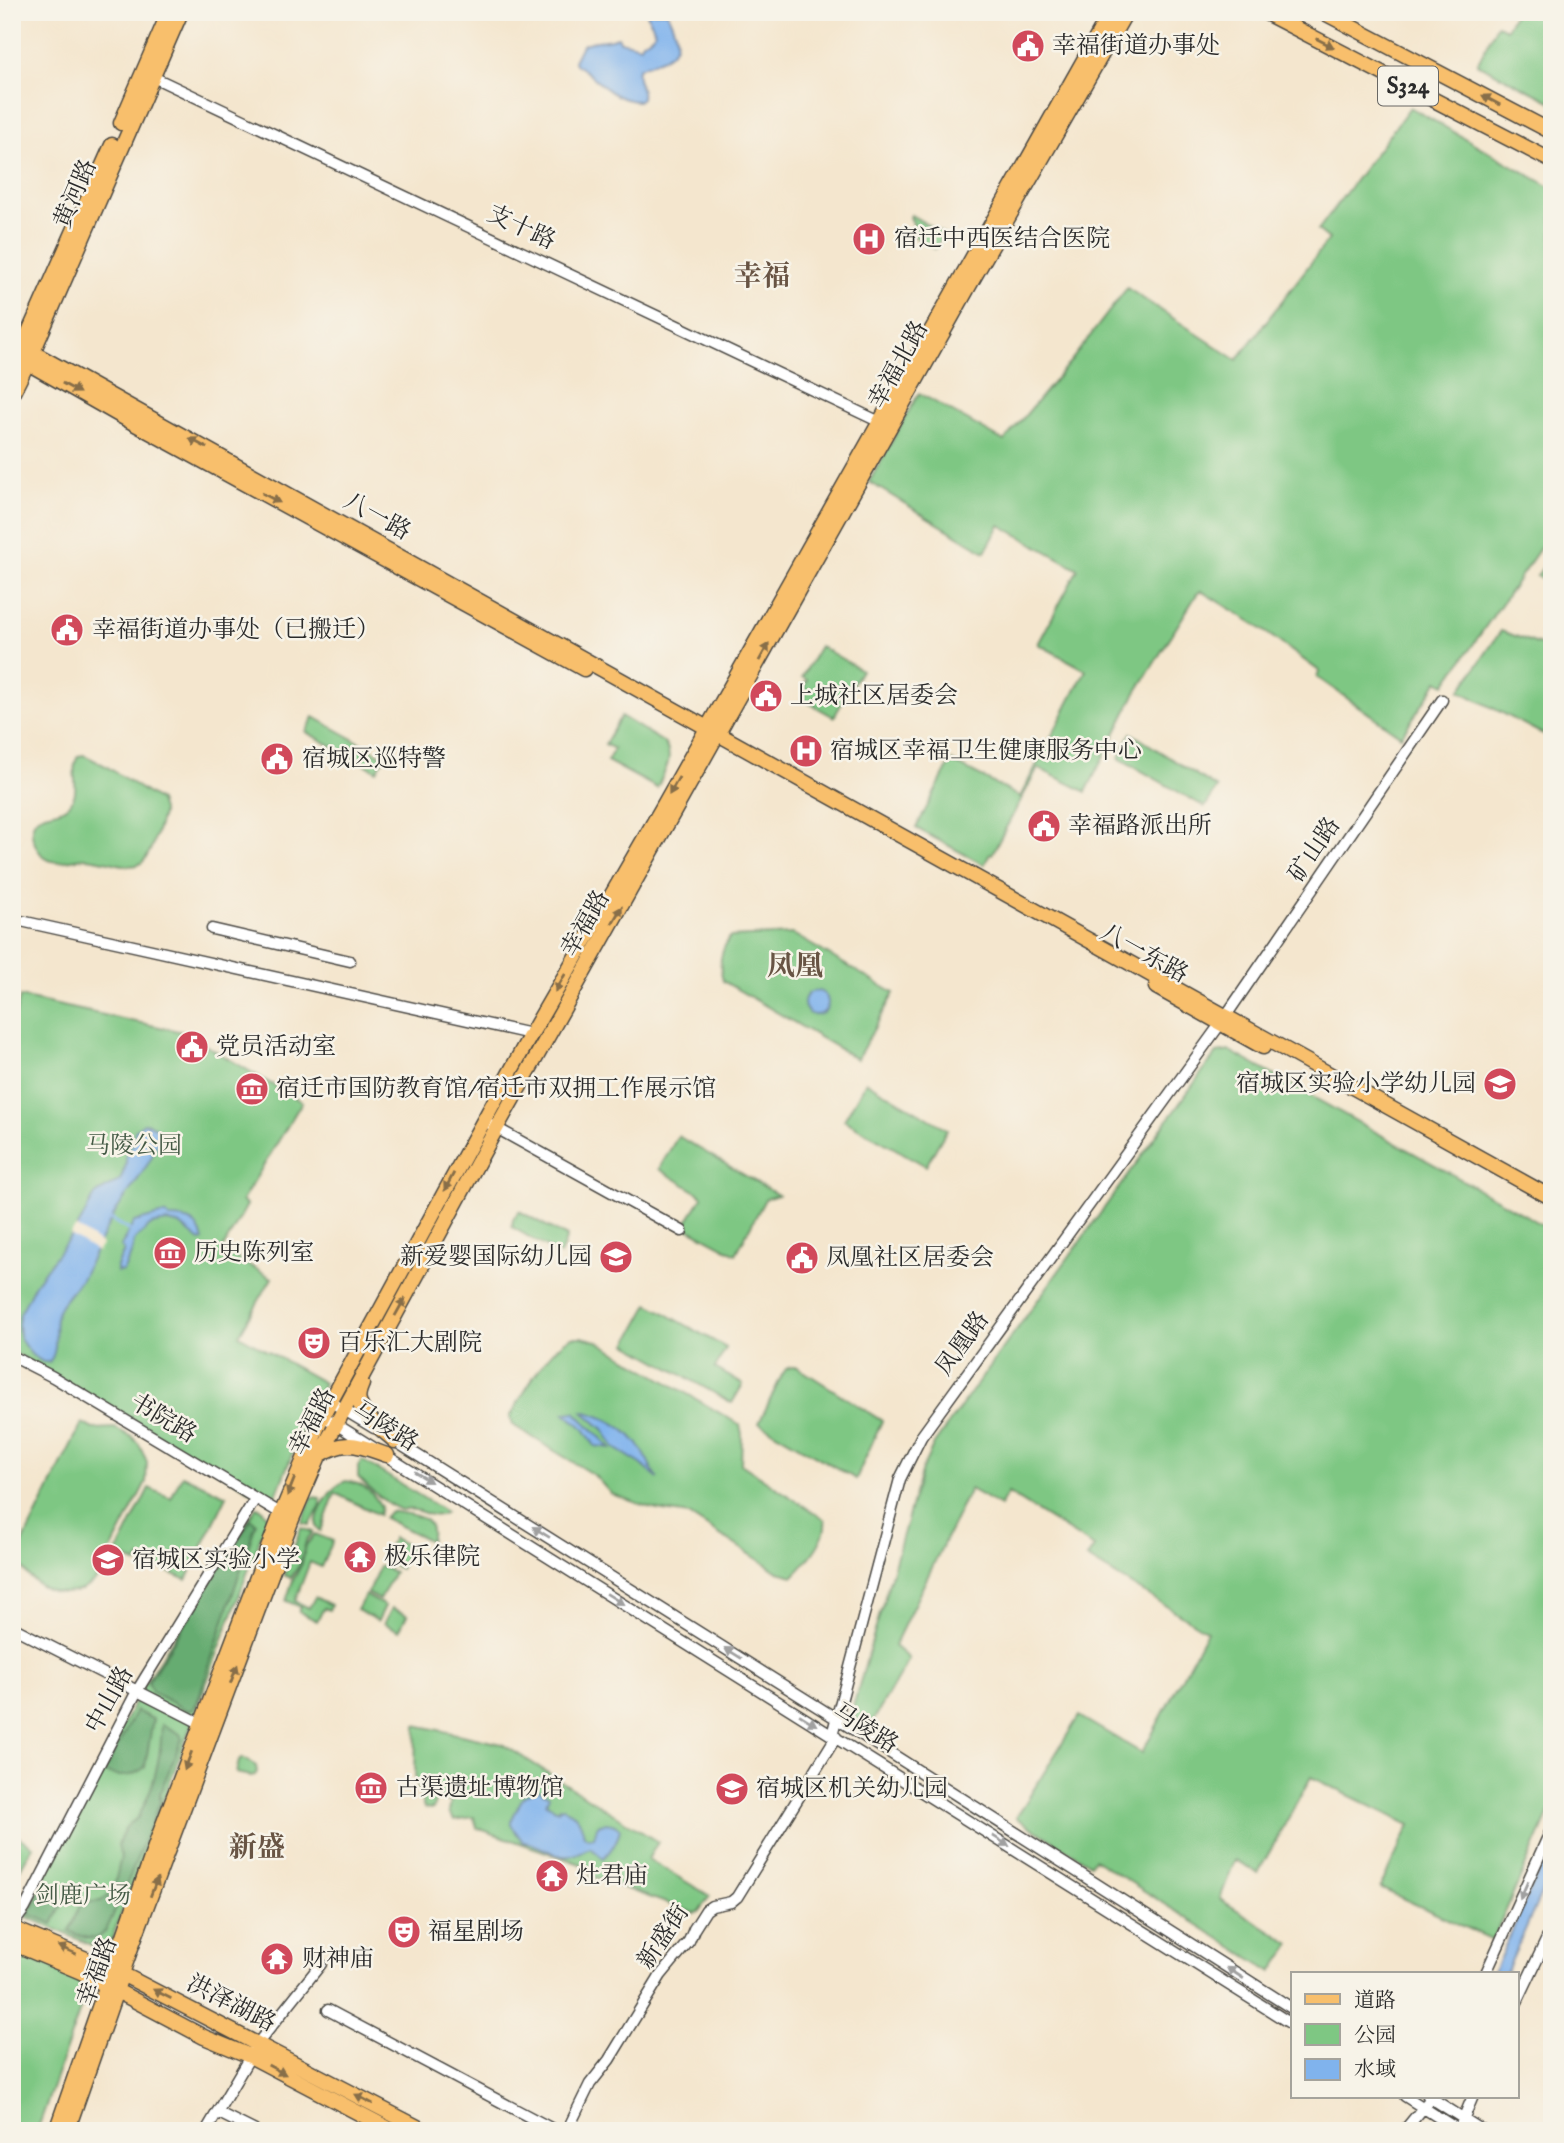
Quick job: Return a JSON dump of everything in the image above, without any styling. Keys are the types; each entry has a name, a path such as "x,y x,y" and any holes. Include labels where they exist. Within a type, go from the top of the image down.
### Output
{"main road":[{"name":"黄河路","path":"148,75 169,12"},
{"name":"黄河路","path":"12,394 20,355 148,75 181,12"},
{"name":"幸福北路","path":"711,734 880,422 1111,12"},
{"name":"幸福北路","path":"711,734 1126,12"},
{"name":"S324","path":"1264,12 1552,161"},
{"name":"S324","path":"1323,12 1552,132"},
{"name":"八一路","path":"20,355 711,734"},
{"name":"八一东路","path":"711,734 1552,1198"},
{"name":"幸福路","path":"331,1402 531,1034 711,734"},
{"name":"幸福路","path":"286,1517 711,734"},
{"name":"八一东路","path":"1224,1019 1552,1208"},
{"path":"366,1370 358,1399 366,1413 395,1441"},
{"name":"马陵路","path":"323,1416 331,1402"},
{"name":"幸福路","path":"56,2131 323,1416"},
{"path":"319,1456 337,1445 351,1444 387,1455"},
{"name":"洪泽湖路","path":"12,1927 117,1972 393,2131"},
{"name":"洪泽湖路","path":"12,1942 81,1972 204,2037 254,2049 425,2131"},
{"name":"幸福路","path":"67,2131 111,1989"}],"street":[{"name":"支十路","path":"148,75 880,422"},
{"name":"矿山路","path":"1224,1019 1442,700"},
{"path":"12,919 531,1034"},
{"path":"212,929 350,961"},
{"name":"凤凰路","path":"834,1736 900,1479 910,1457 950,1397 1224,1019"},
{"path":"483,1120 682,1231"},
{"name":"书院路","path":"12,1356 53,1377 286,1517"},
{"name":"马陵路","path":"331,1402 837,1719 1291,2009"},
{"name":"马陵路","path":"323,1416 1291,2024"},
{"name":"中山路","path":"12,1927 25,1908 137,1691 255,1499"},
{"path":"12,1627 207,1730"},
{"name":"新盛街","path":"567,2131 590,2084 655,1989 661,1975 689,1941 706,1910 731,1902 737,1897 834,1736"},
{"path":"1486,1972 1552,1828"},
{"path":"1518,2000 1552,1928"},
{"path":"206,2131 254,2049 321,1964"},
{"path":"328,2010 556,2131"},
{"path":"1408,2098 1459,2130 1472,2098"},
{"path":"1405,2131 1424,2108 1428,2098"},
{"path":"1432,2098 1483,2131"},
{"path":"217,2112 256,2131"}],"green space":[{"path":"1515,12 1552,12 1552,102 1477,64 1497,25 1506,29"},
{"path":"1410,107 1552,188 1552,531 1445,685 1438,681 1401,736 1317,677 1319,671 1256,625 1201,591 1134,696 1086,792 1038,768 984,865 916,828 951,761 1020,797 1086,670 1038,644 1078,569 1000,525 985,552 869,482 919,393 1004,441 1127,288 1237,360 1329,239 1318,230"},
{"path":"911,215 944,234 935,249 915,237"},
{"path":"1552,554 1552,583 1537,576"},
{"path":"1501,631 1552,649 1552,739 1460,691"},
{"path":"820,646 861,670 834,717 802,699 807,690 803,687 807,680 802,677"},
{"path":"621,716 663,742 667,748 668,765 657,788 607,761 614,749 605,744"},
{"path":"314,717 385,757 377,771 306,732"},
{"path":"1131,733 1217,788 1205,807 1119,758"},
{"path":"84,755 106,766 159,801 162,815 151,849 140,864 129,866 86,858 54,861 44,857 36,846 32,833 35,819 62,809 72,800 75,762 78,756"},
{"path":"793,934 894,993 857,1059 723,981 721,958 730,937"},
{"name":"马陵公园","path":"20,997 183,1032 302,1102 242,1201 247,1205 222,1250 272,1278 239,1335 324,1383 275,1498 269,1501 12,1351 12,1026"},
{"path":"1230,1051 1552,1230 1552,1806 1493,1940 1380,1888 1410,1825 1311,1777 1258,1873 1235,1860 1220,1899 1291,1944 1272,1972 1094,1859 1090,1864 1016,1818 1079,1716 1142,1753 1207,1631 1087,1558 1094,1547 1008,1493 1000,1506 970,1489 894,1646 909,1659 869,1728 856,1719 852,1710 922,1469 934,1444 1208,1064 1217,1053"},
{"path":"866,1082 947,1129 926,1166 844,1120"},
{"path":"678,1136 778,1195 765,1199 736,1254 684,1226 703,1196 659,1169"},
{"path":"519,1211 567,1237 560,1255 512,1227 513,1219"},
{"path":"649,1304 726,1348 715,1368 743,1384 732,1403 627,1344"},
{"path":"571,1337 597,1341 740,1425 741,1464 825,1520 820,1543 793,1576 778,1572 689,1515 657,1510 611,1494 595,1476 513,1425 510,1417 536,1373 553,1352"},
{"path":"791,1367 797,1367 882,1421 856,1479 759,1423 782,1375"},
{"path":"82,1423 93,1429 115,1428 132,1437 139,1444 147,1462 146,1482 96,1580 82,1590 65,1593 41,1586 13,1562"},
{"path":"362,1460 446,1512 434,1515 403,1510 392,1505 358,1477 358,1466"},
{"path":"182,1475 227,1496 186,1580 140,1558 137,1564 116,1554 149,1488 171,1498"},
{"path":"346,1481 362,1486 375,1497 381,1507 379,1515 335,1493 321,1531 317,1528 317,1522 321,1508 329,1494"},
{"path":"312,1497 320,1498 321,1505 310,1525 302,1523"},
{"name":"剑鹿广场","path":"256,1507 261,1508 268,1517 107,1952 25,1916 143,1686"},
{"path":"390,1511 426,1520 430,1525 430,1541 384,1518"},
{"path":"251,1519 256,1523 197,1703 192,1710 186,1710 152,1692 148,1682"},
{"path":"301,1528 313,1532 306,1541 300,1564 291,1578 284,1575"},
{"path":"315,1534 333,1541 321,1567 310,1562 295,1601 309,1608 315,1597 331,1605 329,1610 324,1608 317,1621 299,1612 301,1607 286,1601 302,1564 306,1545"},
{"path":"393,1538 411,1547 400,1569 382,1560"},
{"path":"380,1566 394,1572 380,1600 367,1593"},
{"path":"365,1595 385,1606 378,1621 357,1610"},
{"path":"392,1608 407,1615 399,1631 384,1623"},
{"path":"136,1711 153,1719 145,1767 125,1776 104,1772"},
{"path":"162,1724 180,1734 182,1739 122,1896 114,1887 121,1857 118,1846 124,1830 138,1817 153,1783 159,1760"},
{"path":"416,1725 502,1744 658,1842 648,1859 710,1896 698,1912 694,1913 590,1876 592,1868 477,1828 474,1817 454,1820 449,1812 451,1801 436,1798 433,1809 424,1808 415,1776"},
{"path":"242,1758 256,1766 255,1775 236,1773"},
{"path":"12,1833 33,1846 15,1877 12,1875"},
{"path":"43,1889 65,1899 53,1924 29,1914"},
{"path":"108,1895 116,1908 100,1936 88,1938 69,1931 81,1903 101,1901"},
{"path":"12,1948 90,1982 37,2131 12,2123"}],"water":[{"path":"647,12 667,12 676,33 676,45 667,56 638,69 642,98 638,101 628,100 612,92 574,61 582,45 591,42 618,37 620,41 641,46 641,43 655,32"},
{"path":"816,991 827,998 828,1003 821,1014 816,1015 805,1008 804,1003 811,992"},
{"path":"144,1123 160,1131 155,1150 111,1221 81,1279 61,1305 56,1320 55,1350 49,1362 43,1362 32,1355 19,1336 20,1314 35,1284 79,1225 95,1195 120,1180 126,1165 126,1154 134,1143 135,1130"},
{"path":"160,1215 191,1222 203,1240 200,1241 180,1225 168,1222 151,1225 135,1239 123,1271 117,1272 124,1251 121,1246 134,1222"},
{"path":"582,1411 608,1420 630,1435 658,1479 641,1464 615,1448 603,1429"},
{"path":"575,1412 611,1448 595,1446 584,1429 565,1413"},
{"path":"537,1789 549,1796 546,1804 574,1814 580,1821 584,1836 588,1838 594,1837 600,1824 618,1827 618,1838 609,1852 603,1858 591,1848 564,1856 523,1842 511,1821 523,1797"},
{"path":"1552,1842 1552,1869 1506,1972 1493,1972"}],"pier":[{"path":"76,1227 102,1245 97,1252 70,1235"}],"waterway":[{"path":"112,1220 129,1230"}],"place":[{"name":"幸福街道办事处","path":"1028,46"},
{"name":"宿迁中西医结合医院","path":"869,239"},
{"name":"幸福街道办事处（已搬迁）","path":"67,630"},
{"name":"上城社区居委会","path":"766,696"},
{"name":"宿城区幸福卫生健康服务中心","path":"806,751"},
{"name":"宿城区巡特警","path":"277,759"},
{"name":"幸福路派出所","path":"1044,826"},
{"name":"党员活动室","path":"192,1047"},
{"name":"宿城区实验小学幼儿园","path":"1500,1084"},
{"name":"宿迁市国防教育馆/宿迁市双拥工作展示馆","path":"252,1089"},
{"name":"历史陈列室","path":"170,1253"},
{"name":"新爱婴国际幼儿园","path":"616,1257"},
{"name":"凤凰社区居委会","path":"802,1258"},
{"name":"百乐汇大剧院","path":"314,1343"},
{"name":"极乐律院","path":"360,1557"},
{"name":"宿城区实验小学","path":"108,1560"},
{"name":"古渠遗址博物馆","path":"371,1788"},
{"name":"宿城区机关幼儿园","path":"732,1789"},
{"name":"灶君庙","path":"552,1876"},
{"name":"福星剧场","path":"404,1932"},
{"name":"财神庙","path":"277,1959"}],"district":[{"name":"幸福","path":"762,277"},
{"name":"凤凰","path":"795,967"},
{"name":"新盛","path":"257,1848"}]}
